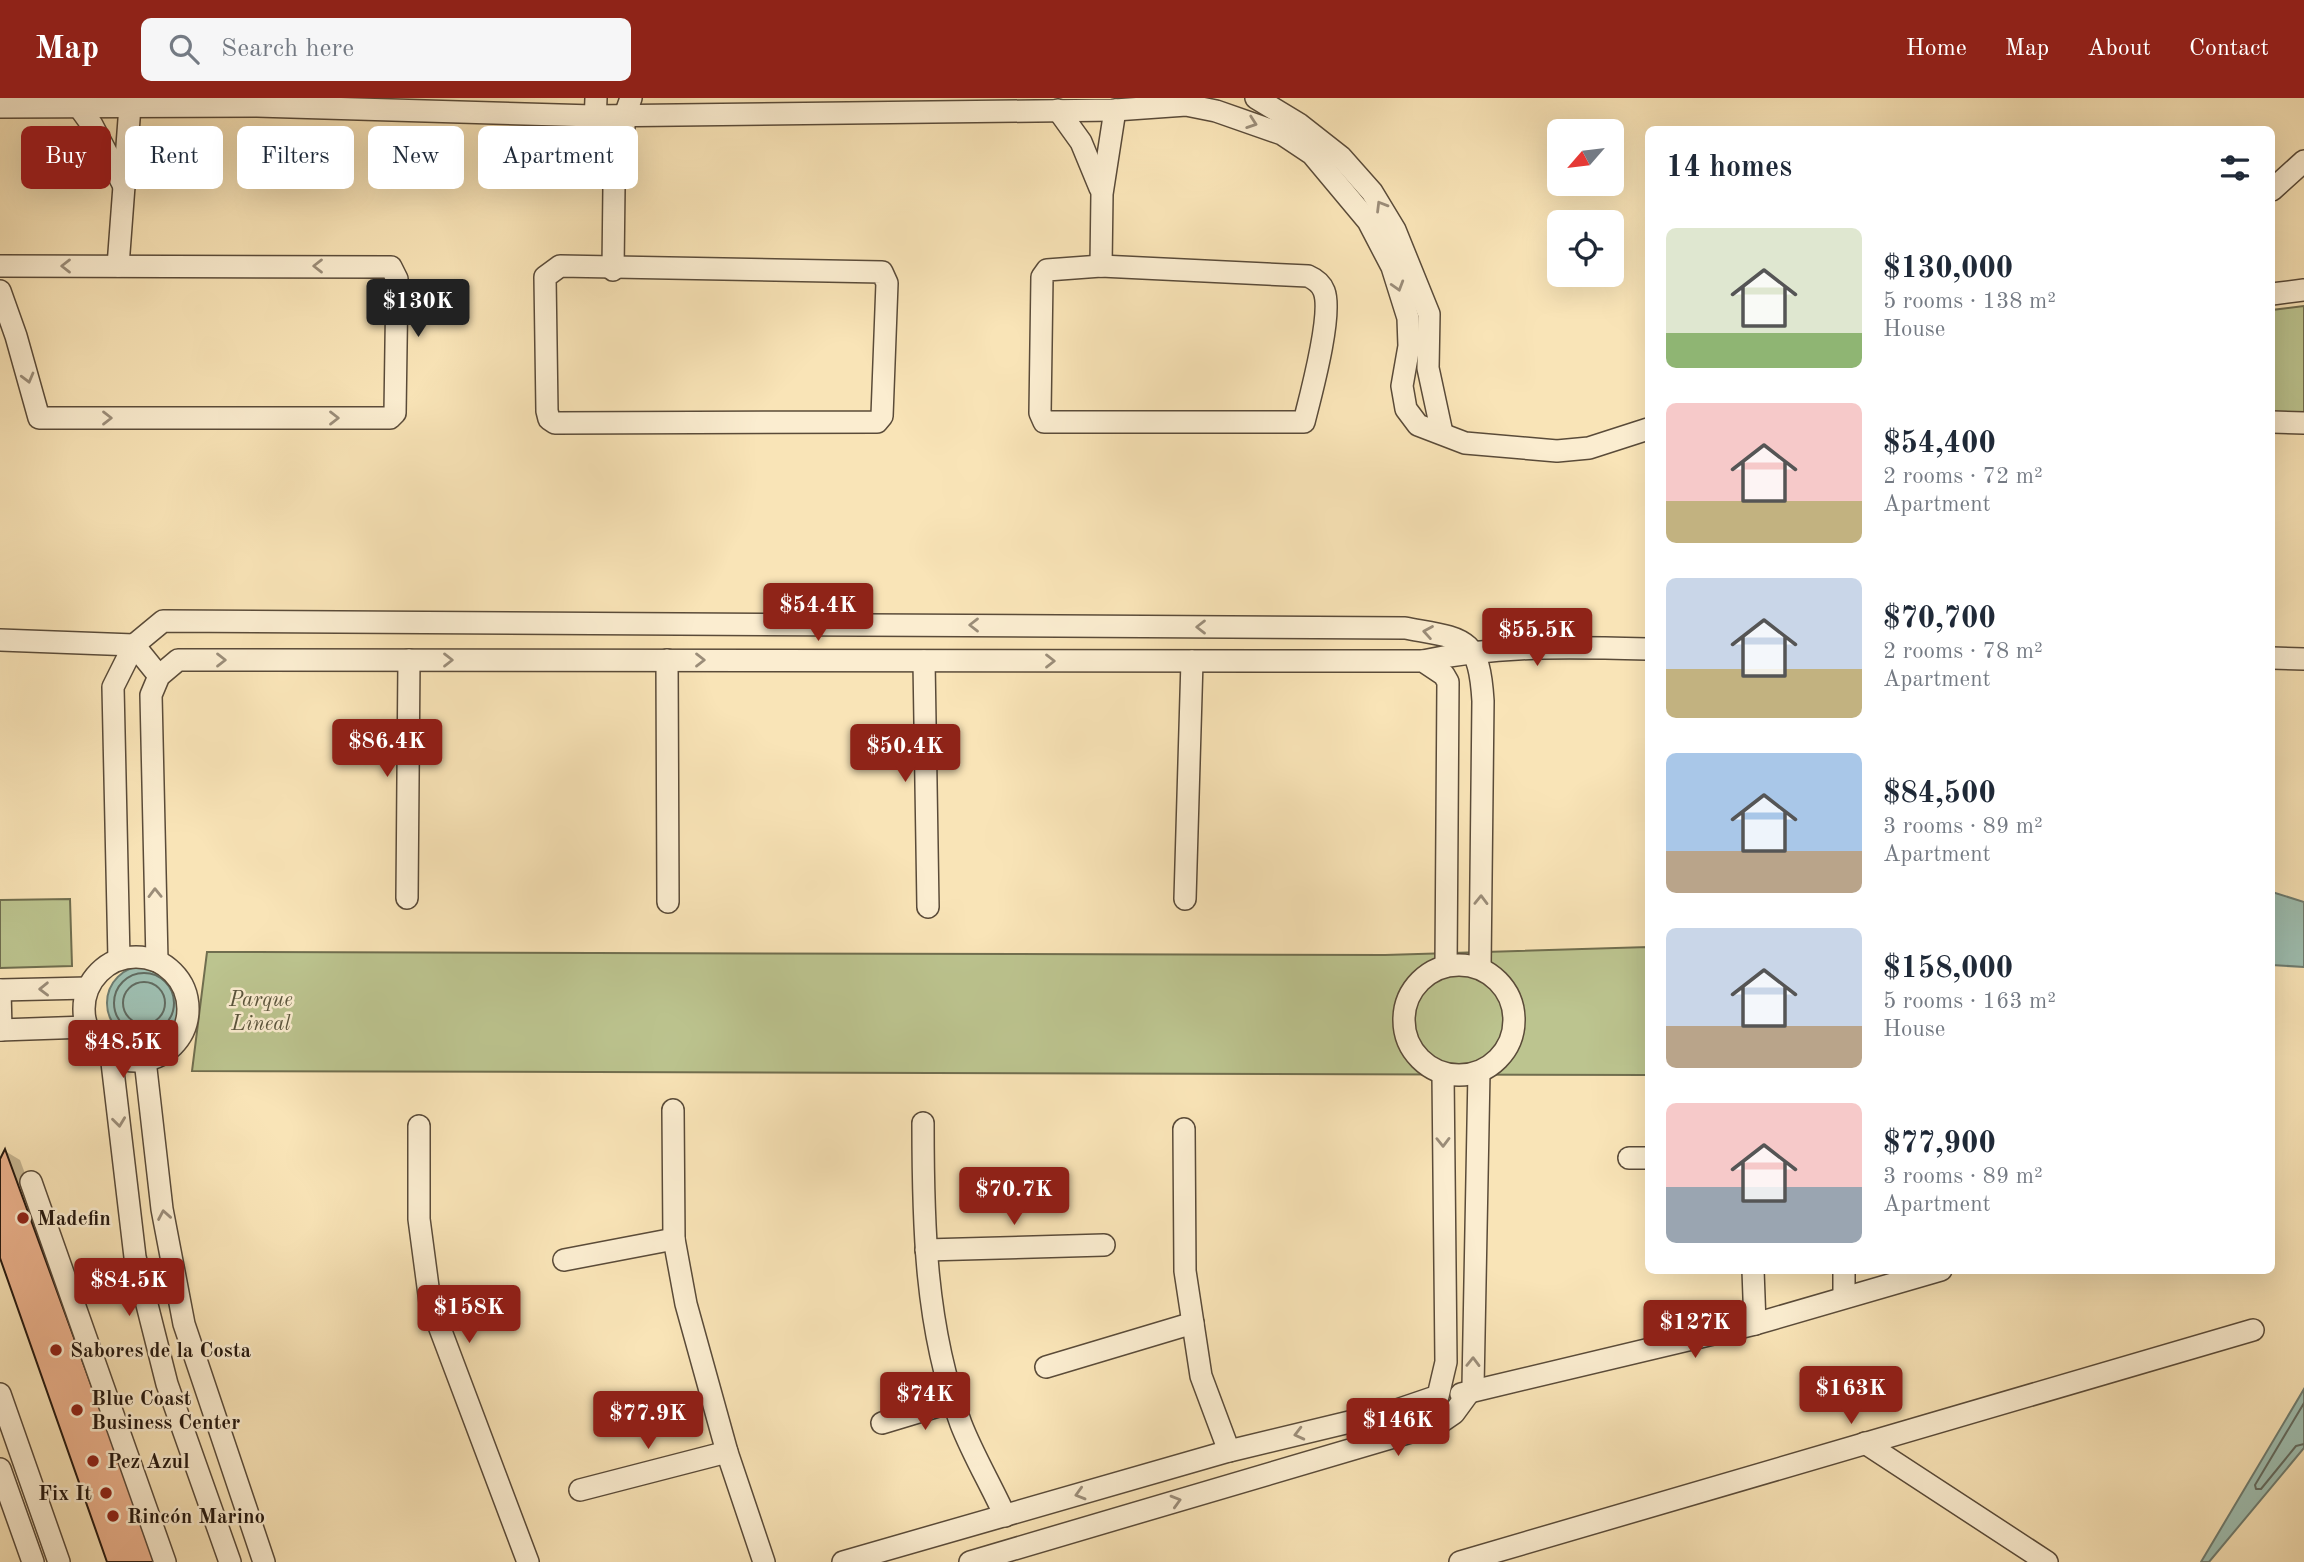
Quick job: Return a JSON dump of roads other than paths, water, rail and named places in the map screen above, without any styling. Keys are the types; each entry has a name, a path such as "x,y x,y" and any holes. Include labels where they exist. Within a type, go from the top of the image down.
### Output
{"street":[{"path":"1256,98 1310,132 1340,157 1372,192 1395,230 1420,286 1429,319 1430,385 1442,433"},
{"path":"0,107 130,106 171,102 594,107 964,104 1058,110 1115,110 1186,102 1282,134 1312,153 1368,221 1392,267 1408,330 1402,386 1406,409 1418,425 1465,443 1557,452 1589,448 1645,430"},
{"path":"129,126 130,106"},
{"path":"625,126 628,106"},
{"path":"79,107 92,125 125,188 118,266"},
{"path":"594,107 594,126"},
{"path":"1058,110 1081,142 1102,194"},
{"path":"1101,266 1102,194 1115,110"},
{"path":"2275,187 2304,161"},
{"path":"613,270 614,189"},
{"path":"0,266 391,267 397,279 396,414 390,418 39,418 0,291"},
{"path":"560,266 613,270 882,272 887,283 882,416 877,422 555,423 549,419 547,411 545,277 560,266"},
{"path":"1101,266 1308,276 1314,279 1324,290 1327,311 1304,422 1044,422 1040,413 1042,277 1047,270 1101,266"},
{"path":"2275,294 2304,290"},
{"path":"1408,330 1429,319"},
{"path":"1402,386 1430,385"},
{"path":"2275,422 2304,423"},
{"path":"119,959 113,687 134,645 163,621 1405,628 1453,637 1472,651 1481,665 1483,701 1480,968"},
{"path":"797,660 798,624"},
{"path":"0,640 134,645 159,676"},
{"path":"156,961 151,695 159,676 178,660 1423,661 1472,651 1527,647 1645,649"},
{"path":"2275,658 2304,659"},
{"path":"407,898 409,660"},
{"path":"667,660 668,902"},
{"path":"924,661 928,907"},
{"path":"1185,899 1192,661"},
{"path":"1423,661 1444,675 1448,682 1446,965"},
{"path":"132,957 156,961 170,970 181,983 187,1015 183,1031 173,1045 160,1055 145,1060 127,1060 111,1054 101,1047 87,1027 84,1014 88,988 101,971 119,959 132,957"},
{"path":"1463,964 1480,968 1496,979 1508,994 1514,1012 1514,1031 1507,1048 1495,1063 1479,1072 1461,1076 1443,1074 1426,1065 1406,1036 1403,1018 1406,1000 1429,972 1446,965 1463,964"},
{"path":"87,1027 1,1030 0,990 88,988"},
{"path":"111,1054 135,1256 167,1384 230,1562"},
{"path":"145,1060 162,1209 184,1324 264,1562"},
{"path":"970,1562 1438,1424 1454,1413 1473,1387 1479,1072"},
{"path":"1438,1396 1446,1362 1443,1074"},
{"path":"673,1110 674,1239 686,1304 727,1452 764,1562"},
{"path":"923,1123 926,1250 936,1333 961,1424 1005,1516"},
{"path":"419,1126 419,1219 430,1302 528,1562"},
{"path":"1184,1129 1185,1271 1201,1376 1229,1451"},
{"path":"31,1182 165,1562"},
{"path":"564,1260 674,1239"},
{"path":"926,1250 1104,1245"},
{"path":"1753,1274 1755,1324"},
{"path":"1844,1274 1844,1297"},
{"path":"843,1562 887,1556 1005,1516 1229,1451 1391,1412 1438,1396 1469,1393 1755,1324 1927,1274"},
{"path":"1046,1367 1193,1323"},
{"path":"1460,1562 2253,1330"},
{"path":"0,1394 59,1562"},
{"path":"882,1423 955,1401"},
{"path":"1865,1443 2047,1562"},
{"path":"580,1490 727,1452"},
{"path":"198,1471 230,1462"},
{"path":"0,1469 33,1562"}],"water":[{"path":"2275,893 2304,902 2304,967 2275,965"},
{"path":"144,966 158,969 170,977 178,989 181,1003 178,1017 170,1029 158,1037 144,1040 130,1037 118,1029 110,1017 107,1003 110,989 118,977 130,969"},
{"path":"2304,1389 2304,1448 2209,1562 2201,1562"}],"place":[{"name":"Madefin","path":"23,1218"},
{"name":"Sabores de la Costa","path":"56,1350"},
{"name":"Blue Coast Business Center","path":"77,1410"},
{"name":"Pez Azul","path":"93,1461"},
{"name":"Fix It","path":"106,1493"},
{"name":"Rincón Marino","path":"113,1516"}],"park label":[{"name":"Parque Lineal","path":"261,1011"}]}
